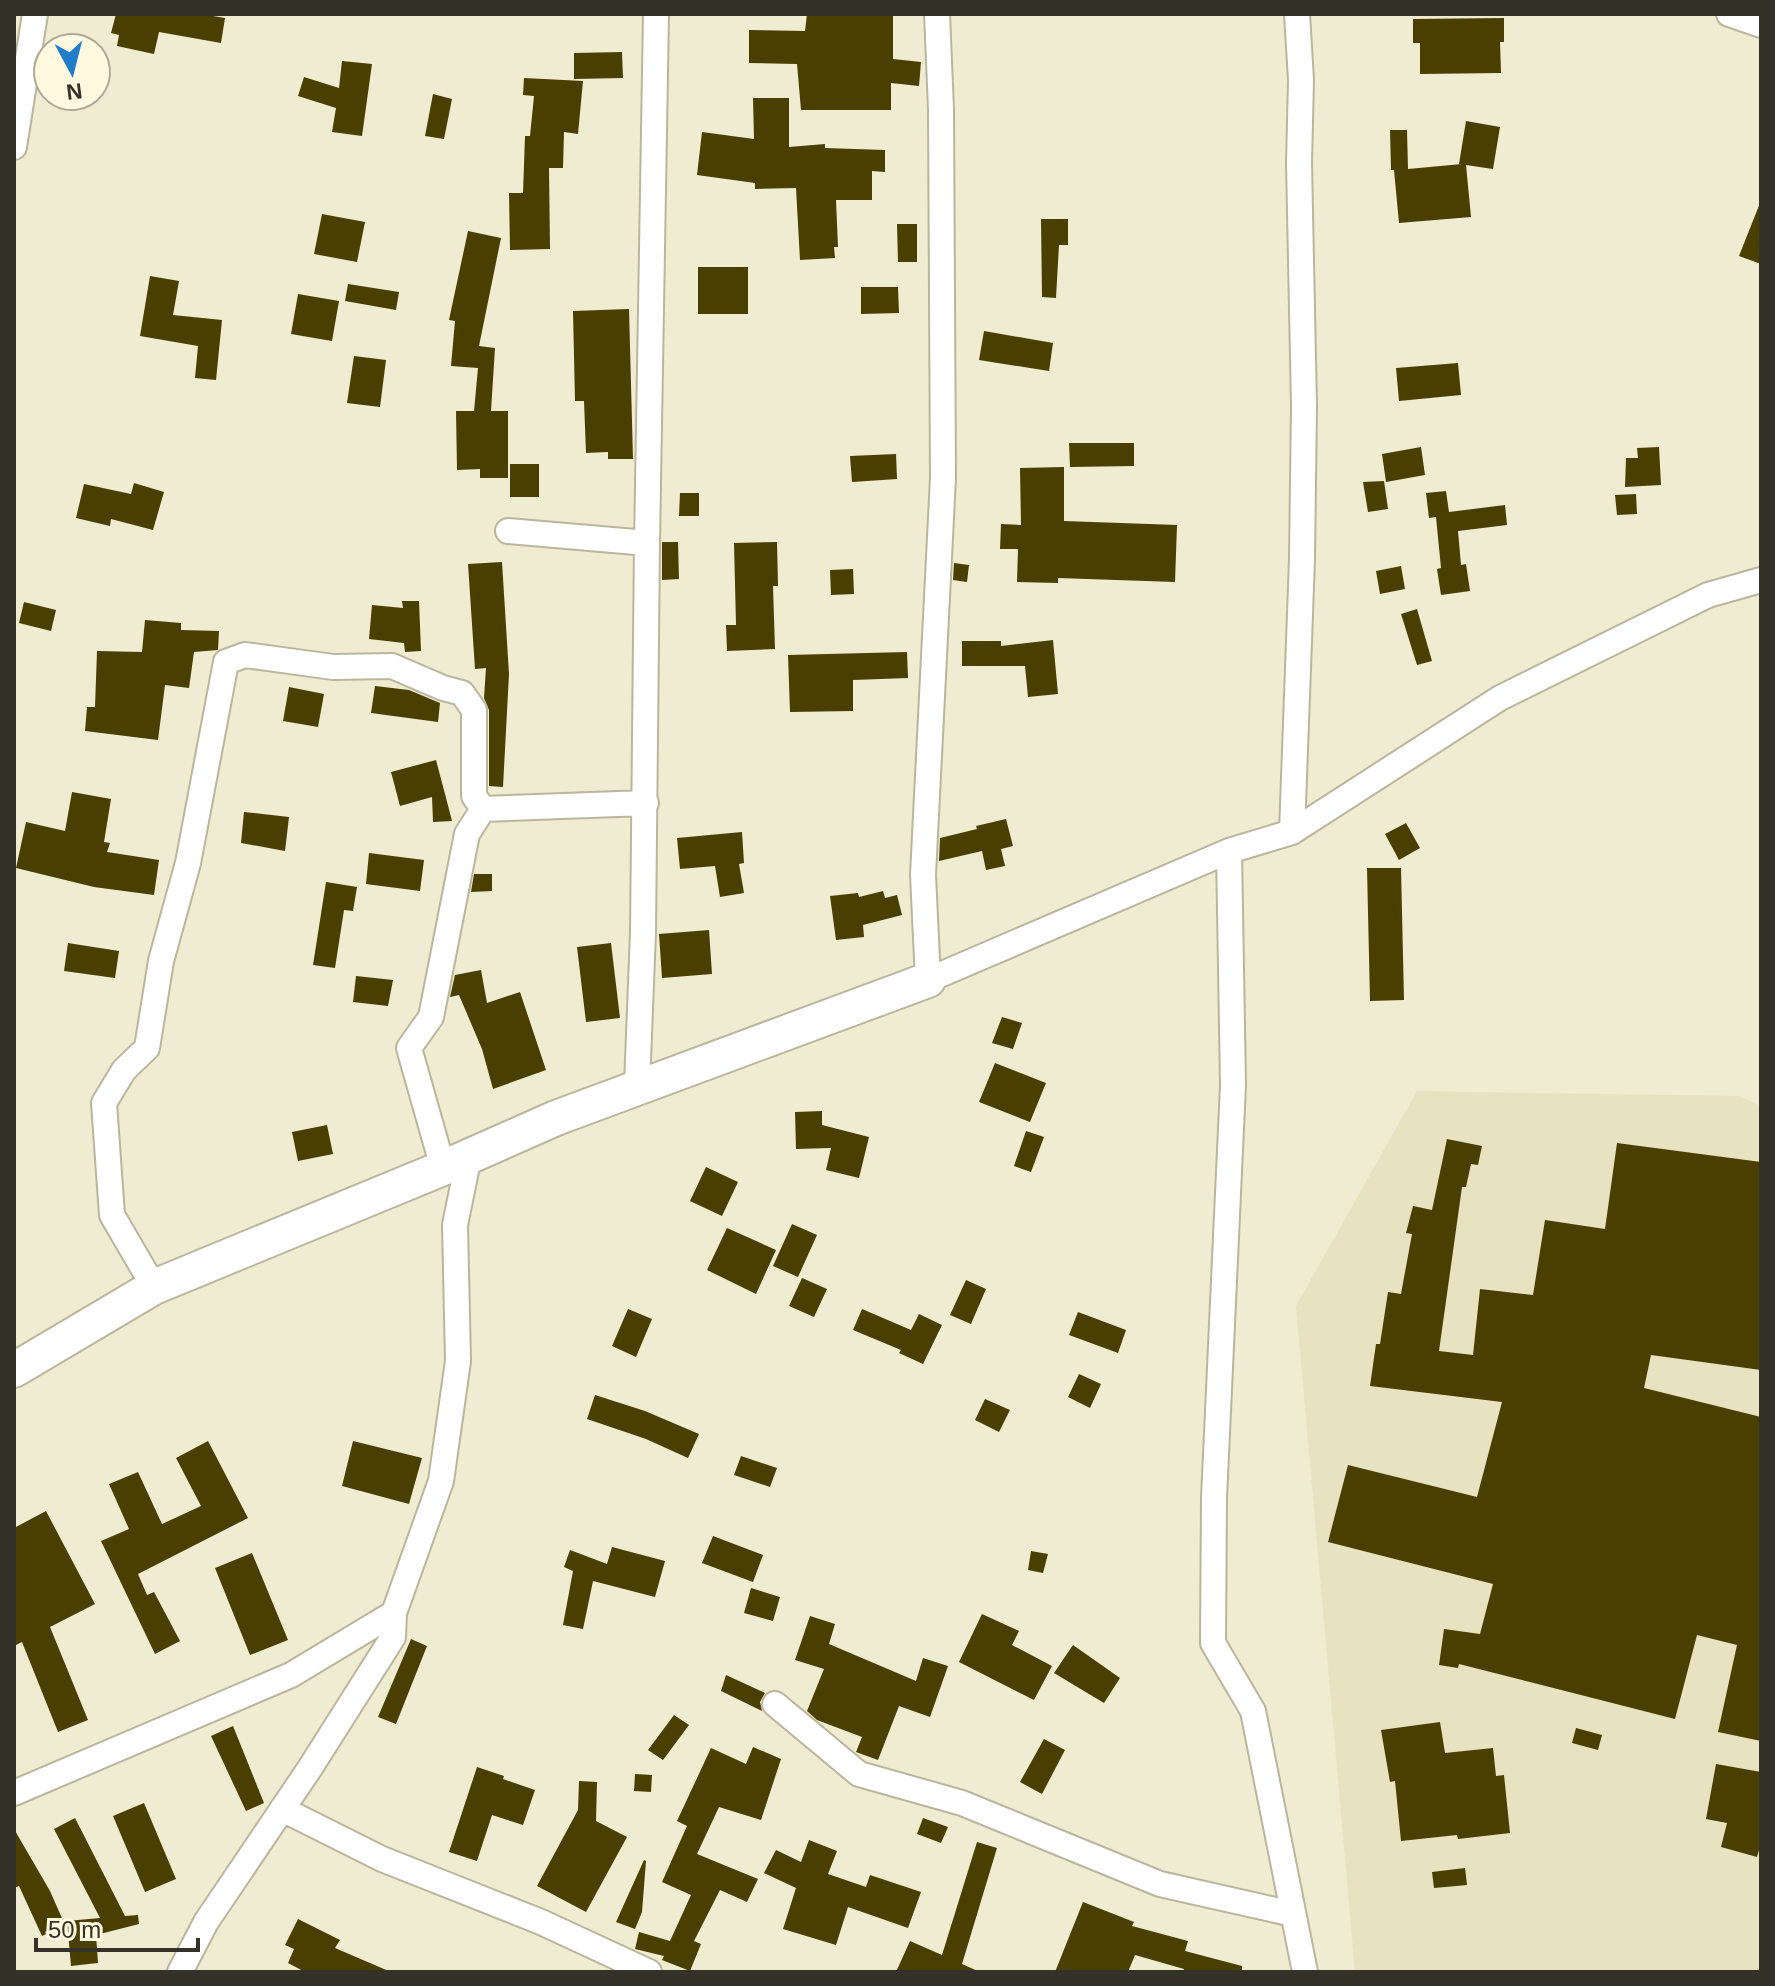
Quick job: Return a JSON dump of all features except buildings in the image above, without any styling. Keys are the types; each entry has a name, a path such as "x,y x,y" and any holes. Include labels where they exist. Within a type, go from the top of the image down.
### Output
{"street":[{"path":"14,147 35,14"},
{"path":"637,1086 646,803 656,14"},
{"path":"928,980 923,875 943,478 941,109 937,14"},
{"path":"1292,832 1304,406 1299,163 1301,80 1297,14"},
{"path":"1729,14 1761,25"},
{"path":"508,531 647,543"},
{"path":"14,1370 154,1287 637,1086 928,980 1229,851 1292,832 1500,698 1708,595 1761,580"},
{"path":"154,1287 112,1215 104,1103 124,1070 147,1048 161,961 188,863 226,662 245,655 333,667 392,666 462,693 474,710 474,796 483,809"},
{"path":"483,809 646,803"},
{"path":"180,1972 206,1922 393,1637 394,1613 441,1481 458,1361 456,1162 409,1048 431,1017 467,834 483,809"},
{"path":"1229,851 1233,1085 1214,1498 1213,1643 1253,1711 1305,1972"},
{"path":"14,1793 291,1675 394,1613"},
{"path":"775,1704 859,1774 962,1803 1160,1884 1293,1914"},
{"path":"282,1809 382,1859 541,1922 649,1972"}],"shaded area":[{"path":"1417,1091 1739,1096 1761,1106 1761,1972 1355,1972 1296,1306"}]}
